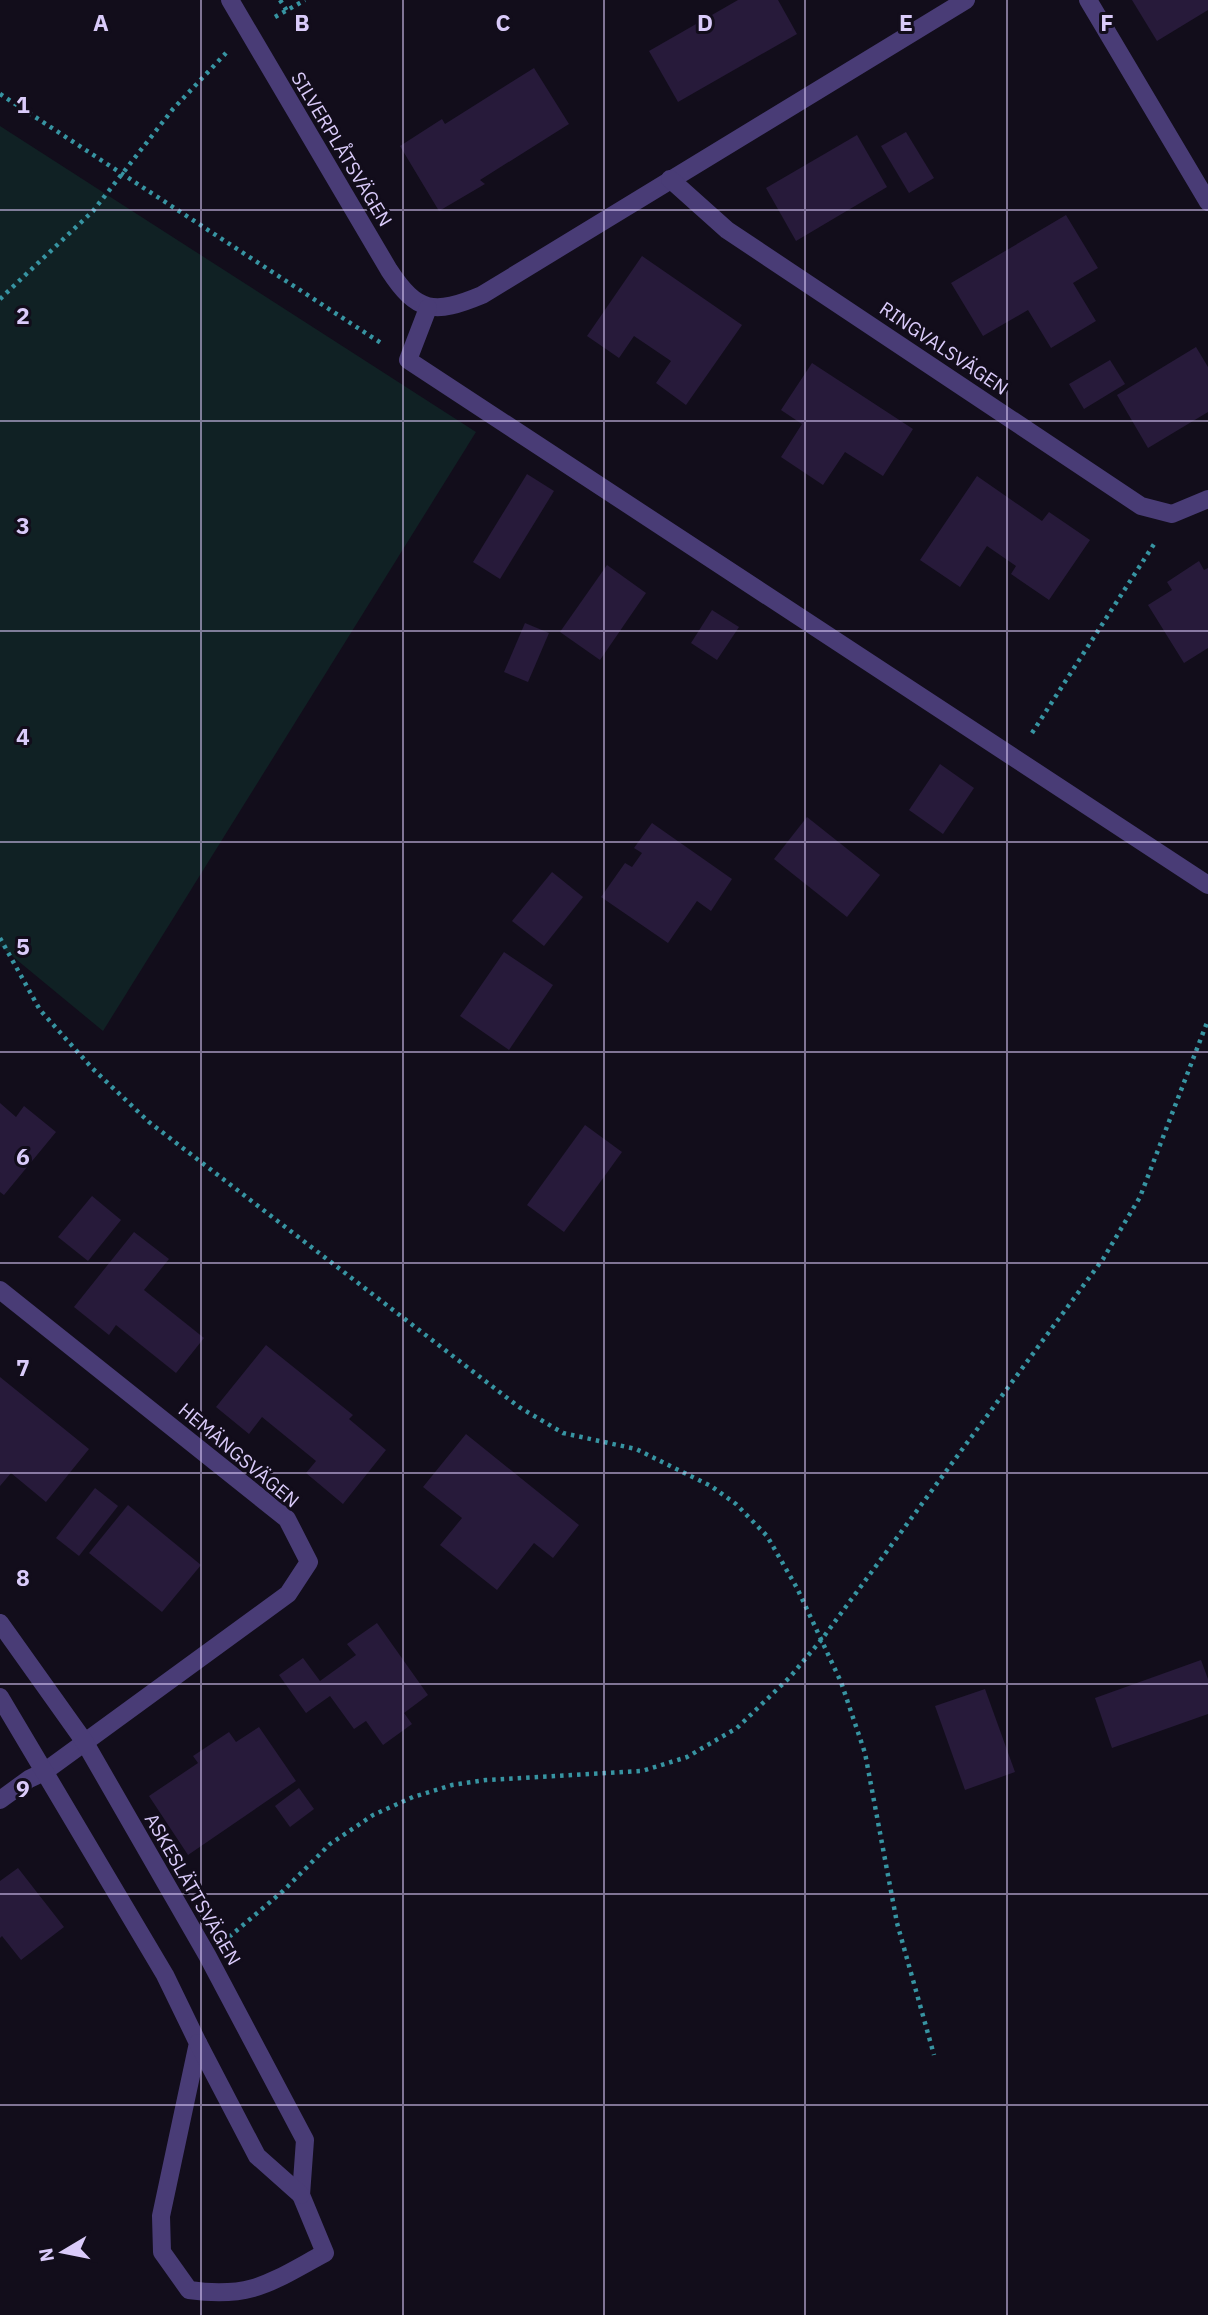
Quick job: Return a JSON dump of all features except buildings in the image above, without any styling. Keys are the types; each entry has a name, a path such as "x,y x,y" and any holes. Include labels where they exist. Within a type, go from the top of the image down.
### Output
{"street":[{"name":"SILVERPLÅTSVÄGEN","path":"230,0 389,270 404,292 428,308"},
{"path":"966,0 482,295 463,303 428,308 408,360 1208,885"},
{"path":"1088,0 1208,202"},
{"name":"RINGVALSVÄGEN","path":"670,179 727,230 1128,498 1154,511 1172,514"},
{"path":"1172,514 1208,499"},
{"name":"HEMÄNGSVÄGEN","path":"0,1290 287,1519 309,1562 288,1594 84,1741"},
{"name":"ASKESLÄTTSVÄGEN","path":"0,1622 84,1741 207,1955 305,2140 301,2195"},
{"name":"ASKESLÄTTSVÄGEN","path":"0,1697 165,1975 257,2156 301,2195 325,2253 265,2285 222,2295 189,2290 162,2252 161,2216 198,2043"},
{"path":"0,1800 29,1779 44,1772 84,1741"}],"path":[{"path":"280,0 287,11"},
{"path":"0,299 93,211 120,173 209,68 249,32"},
{"path":"0,94 408,360"},
{"path":"1016,757 1172,514"},
{"path":"0,939 40,1010 92,1068 149,1122 498,1391 563,1433 636,1449 711,1486 736,1504 767,1536 822,1639 841,1682 865,1754 897,1923 934,2055"},
{"path":"207,1955 283,1891 330,1844 373,1815 413,1797 452,1785 642,1771 687,1757 737,1728 790,1677 822,1639 1103,1259 1140,1197 1208,1020"}],"shaded area":[{"path":"0,126 476,432 103,1031 0,946"}]}
